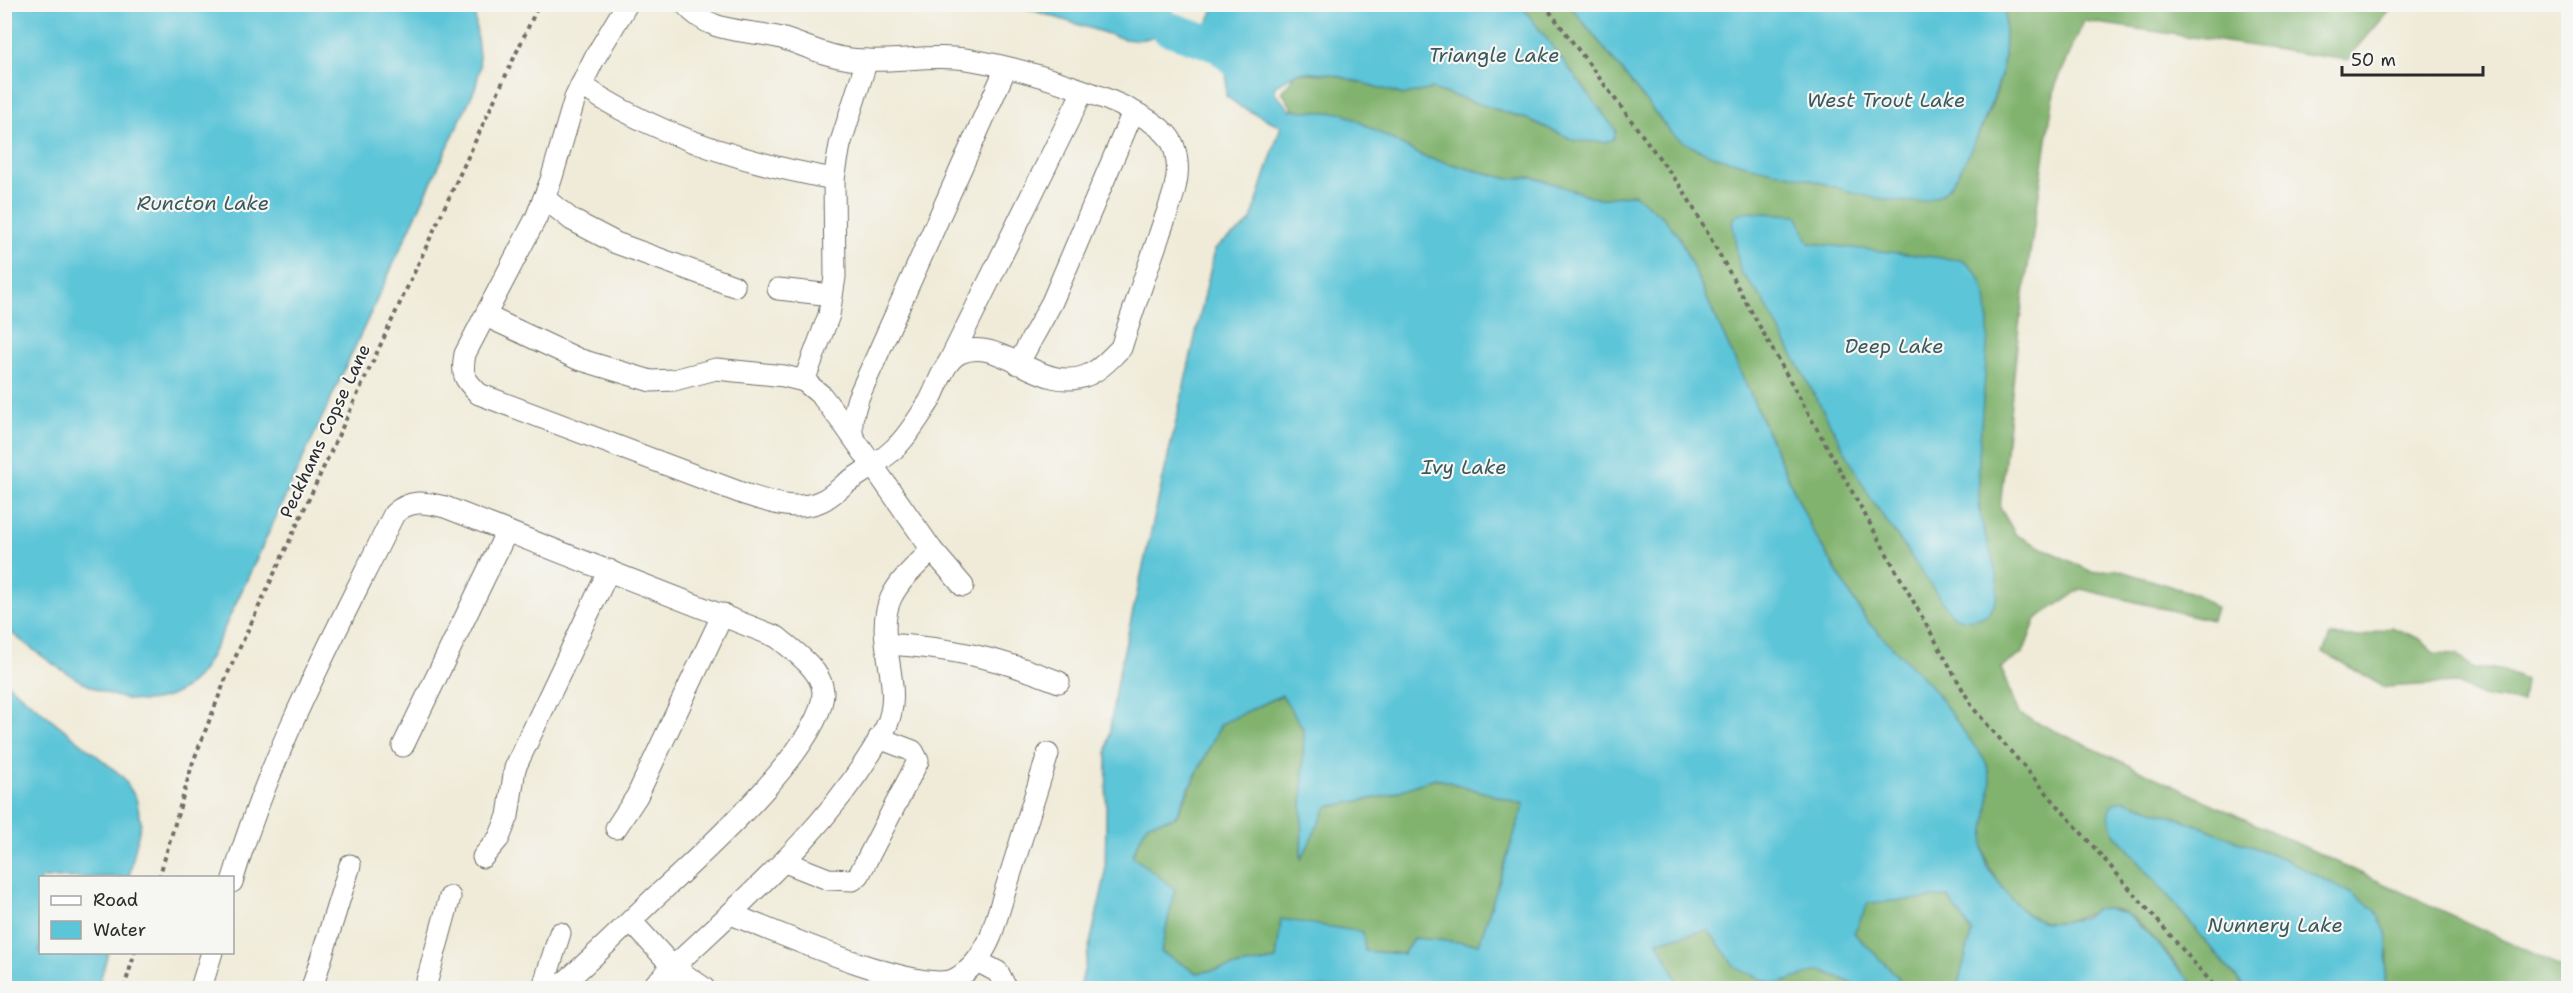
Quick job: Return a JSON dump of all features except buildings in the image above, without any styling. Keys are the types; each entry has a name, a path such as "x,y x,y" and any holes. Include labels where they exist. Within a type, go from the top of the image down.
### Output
{"street":[{"path":"627,4 594,59 581,86 544,198 465,354 462,369 466,381 478,394 778,505 797,506 819,502 896,448 911,431 931,398 1083,91"},
{"path":"685,4 696,16 712,25 748,34 780,38 821,54 867,60 937,57 971,60 1006,68 1083,91 1146,118 1167,134 1175,149 1178,165 1173,193 1121,348 1090,375 1076,379 1060,380 989,351 973,350 960,353 949,362"},
{"path":"804,381 829,315 835,277 834,179 840,145 867,60"},
{"path":"852,436 852,419 858,398 1006,68"},
{"path":"581,86 614,108 663,130 787,171 834,179"},
{"path":"1018,364 1052,302 1133,112"},
{"path":"544,198 572,220 616,243 734,286"},
{"path":"778,290 832,295"},
{"path":"486,316 578,359 651,381 674,380 716,369 784,376 804,381 821,395 932,550 963,586"},
{"path":"234,876 249,825 282,741 394,514 414,502 430,503 723,614 777,637 802,658 817,676 823,691 820,710 796,750 743,815 558,988"},
{"path":"403,746 507,531"},
{"path":"651,988 805,842 846,789 881,734 891,708 892,686 886,620 890,600 900,583 932,550"},
{"path":"483,857 499,838 508,816 515,768 609,570"},
{"path":"616,828 637,796 723,614"},
{"path":"887,644 970,653 1018,665 1059,682"},
{"path":"881,734 917,746"},
{"path":"785,862 828,879 853,880 860,875 918,761 913,751 881,734"},
{"path":"731,914 825,952 888,974 926,982 951,981 981,957 991,936 1048,754"},
{"path":"312,988 350,865"},
{"path":"425,988 450,897"},
{"path":"631,921 673,967 704,988"},
{"path":"544,988 560,933"},
{"path":"201,988 211,954"},
{"path":"977,961 998,972 1005,988"}],"path":[{"name":"Peckhams Copse Lane","path":"160,876 193,762 228,674 539,4"},
{"path":"1544,4 1684,190 1973,708 2216,988"},
{"path":"124,988 134,954"}],"green space":[{"path":"1521,5 1570,5 1671,133 1698,150 1879,197 1949,188 1989,112 2000,81 2006,5 2394,5 2347,60 2084,21 2055,87 2019,327 2000,508 2016,535 2092,572 2114,569 2196,594 2216,608 2212,620 2081,589 2036,619 2023,653 2001,668 2019,714 2565,968 2568,988 2387,988 2385,979 2388,952 2287,860 2124,800 2114,832 2245,988 2196,988 2144,928 2127,914 2113,909 2099,910 2057,923 2042,921 2025,913 2008,895 1989,867 1983,847 1886,642 1866,620 1812,530 1679,237 1664,218 1634,194 1599,199 1533,177 1509,179 1424,157 1343,113 1294,111 1282,92 1296,73 1331,74 1404,95 1431,89 1530,120 1576,141"},
{"path":"2391,627 2420,639 2434,653 2457,654 2474,669 2499,669 2525,680 2522,702 2484,697 2456,683 2384,687 2323,652 2330,636 2360,637"},
{"path":"1283,695 1304,730 1301,858 1327,807 1386,796 1435,778 1524,804 1479,944 1414,938 1403,954 1365,951 1281,920 1276,960 1197,973 1161,952 1132,856 1147,824 1176,817 1221,724"},
{"path":"1948,897 1972,932 1957,988 1888,988 1899,979 1854,933 1868,902"},
{"path":"1708,930 1736,967 1774,985 1821,969 1863,988 1714,986 1681,988 1658,941"}],"water":[{"name":"Ivy Lake","path":"1216,4 1521,5 1616,131 1614,139 1606,142 1576,141 1530,120 1432,89 1404,95 1331,74 1296,73 1275,86 1275,93 1290,110 1343,113 1424,157 1509,179 1533,177 1599,199 1634,194 1664,218 1679,237 1812,530 1866,620 1932,687 1986,762 1991,782 1983,847 1987,867 2026,914 2046,923 2083,918 2095,910 2109,909 2127,914 2150,936 2196,988 1957,988 1972,932 1948,897 1868,903 1854,933 1900,979 1888,988 1863,988 1821,970 1775,985 1736,968 1708,930 1658,941 1681,988 1080,988 1105,877 1107,751 1116,686 1215,249 1243,229 1251,220 1281,126 1241,107 1226,96 1227,63 1221,57 1202,48 1200,39","holes":["1282,695 1304,730 1301,860 1327,807 1386,796 1435,778 1524,804 1479,944 1414,938 1403,954 1365,951 1363,932 1281,919 1276,960 1197,973 1161,952 1175,889 1132,856 1147,824 1175,817 1221,724"]},
{"name":"Runcton Lake","path":"4,5 474,5 480,67 476,86 217,644 198,676 175,694 150,701 124,699 98,690 48,660 5,628"},
{"path":"1016,5 1174,5 1167,29 1159,35 1135,40 1124,39"},
{"name":"West Trout Lake","path":"1570,5 2006,5 2003,64 1996,91 1981,128 1948,188 1943,193 1924,201 1879,199 1735,162 1685,143 1671,133"},
{"name":"Deep Lake","path":"1744,212 1797,215 1809,243 1961,260 1978,276 1984,290 1988,314 1979,460 1980,512 1993,559 1997,584 1994,605 1981,617 1962,619 1951,614 1871,499 1762,298 1740,271 1732,221 1735,215"},
{"path":"5,682 122,776 136,798 141,822 129,876 39,876 39,954 108,954 98,988 5,988"},
{"name":"Nunnery Lake","path":"2124,800 2287,860 2352,894 2375,910 2388,936 2385,979 2387,988 2245,988 2114,832 2109,816 2110,807"}],"waterway":[{"path":"1167,28 1218,45 1239,64"}],"water label":[{"name":"Triangle Lake","path":"1494,55"}]}
